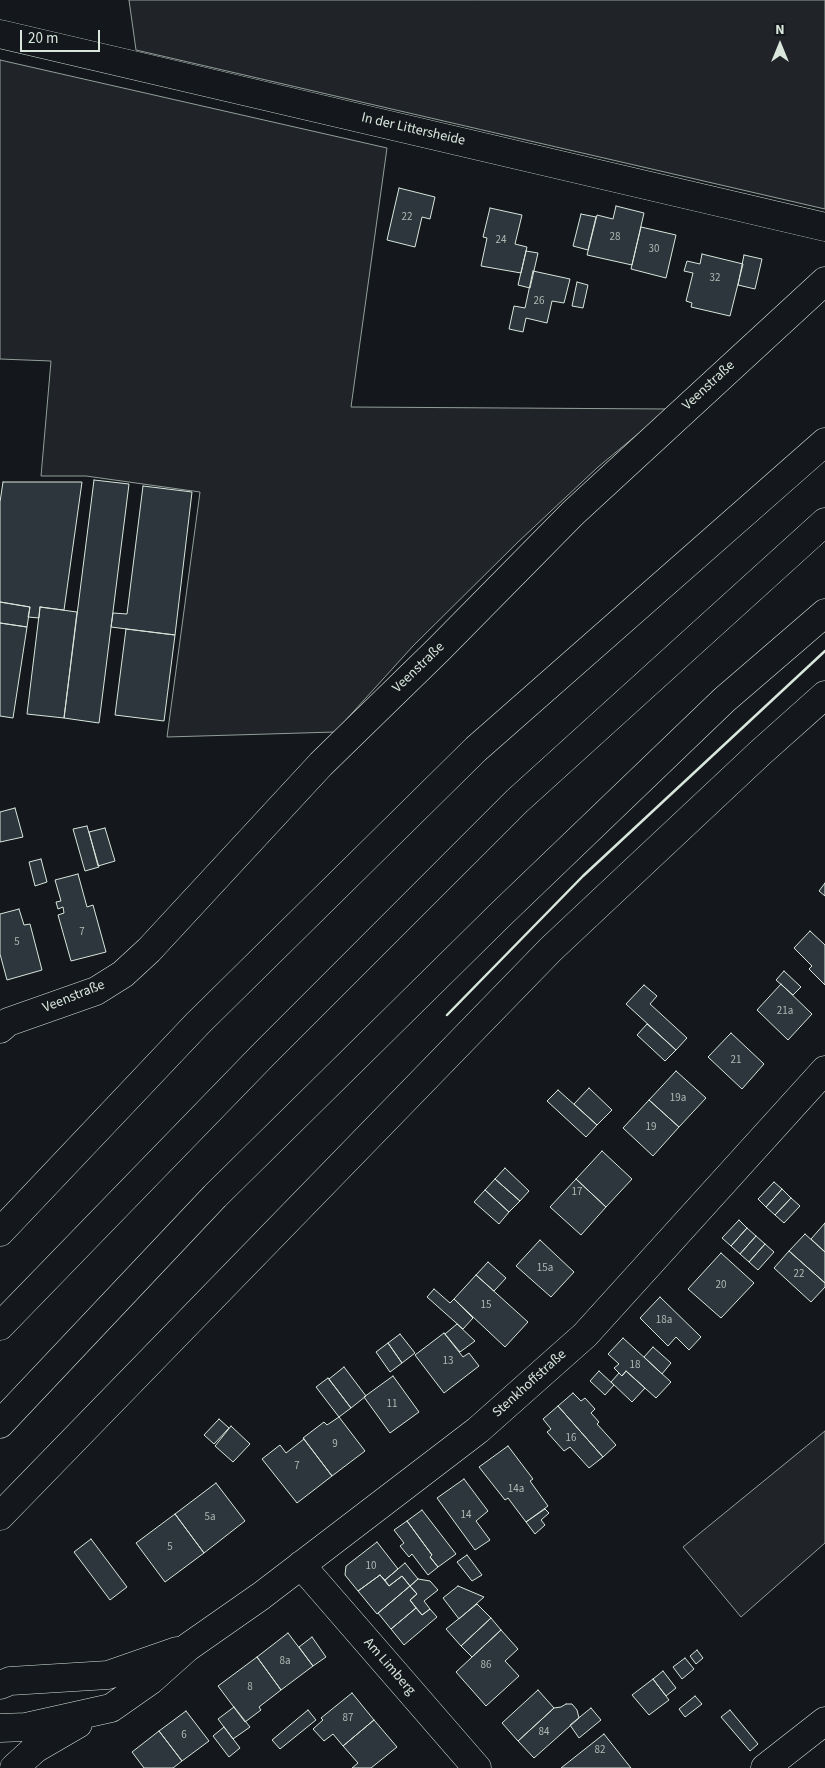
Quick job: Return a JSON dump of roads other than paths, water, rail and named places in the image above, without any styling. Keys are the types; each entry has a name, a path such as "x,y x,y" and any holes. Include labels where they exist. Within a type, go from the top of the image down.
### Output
{"main road":[{"name":"In der Littersheide","path":"0,34 825,227"},
{"name":"Veenstraße","path":"0,1029 8,1022 96,991 123,974 149,950 321,764 439,649 573,512 825,281"},
{"path":"0,1232 198,1023 476,749 825,442"},
{"path":"0,1326 265,1053 517,801 825,522"},
{"path":"0,1424 215,1196 500,915 724,700 825,613"},
{"path":"0,1516 551,948 752,760 825,695"},
{"name":"Stenkhoffstraße","path":"0,1728 26,1727 111,1708 152,1680 188,1647 301,1565 478,1430 585,1335 825,1070"},
{"name":"Am Limberg","path":"301,1565 477,1768"},
{"name":"Stenkhoffstraße","path":"0,1684 27,1679 108,1675 188,1647"},
{"path":"0,1665 27,1679"},
{"path":"14,1768 35,1749 70,1728 111,1708"},
{"path":"765,1768 825,1721"}]}
